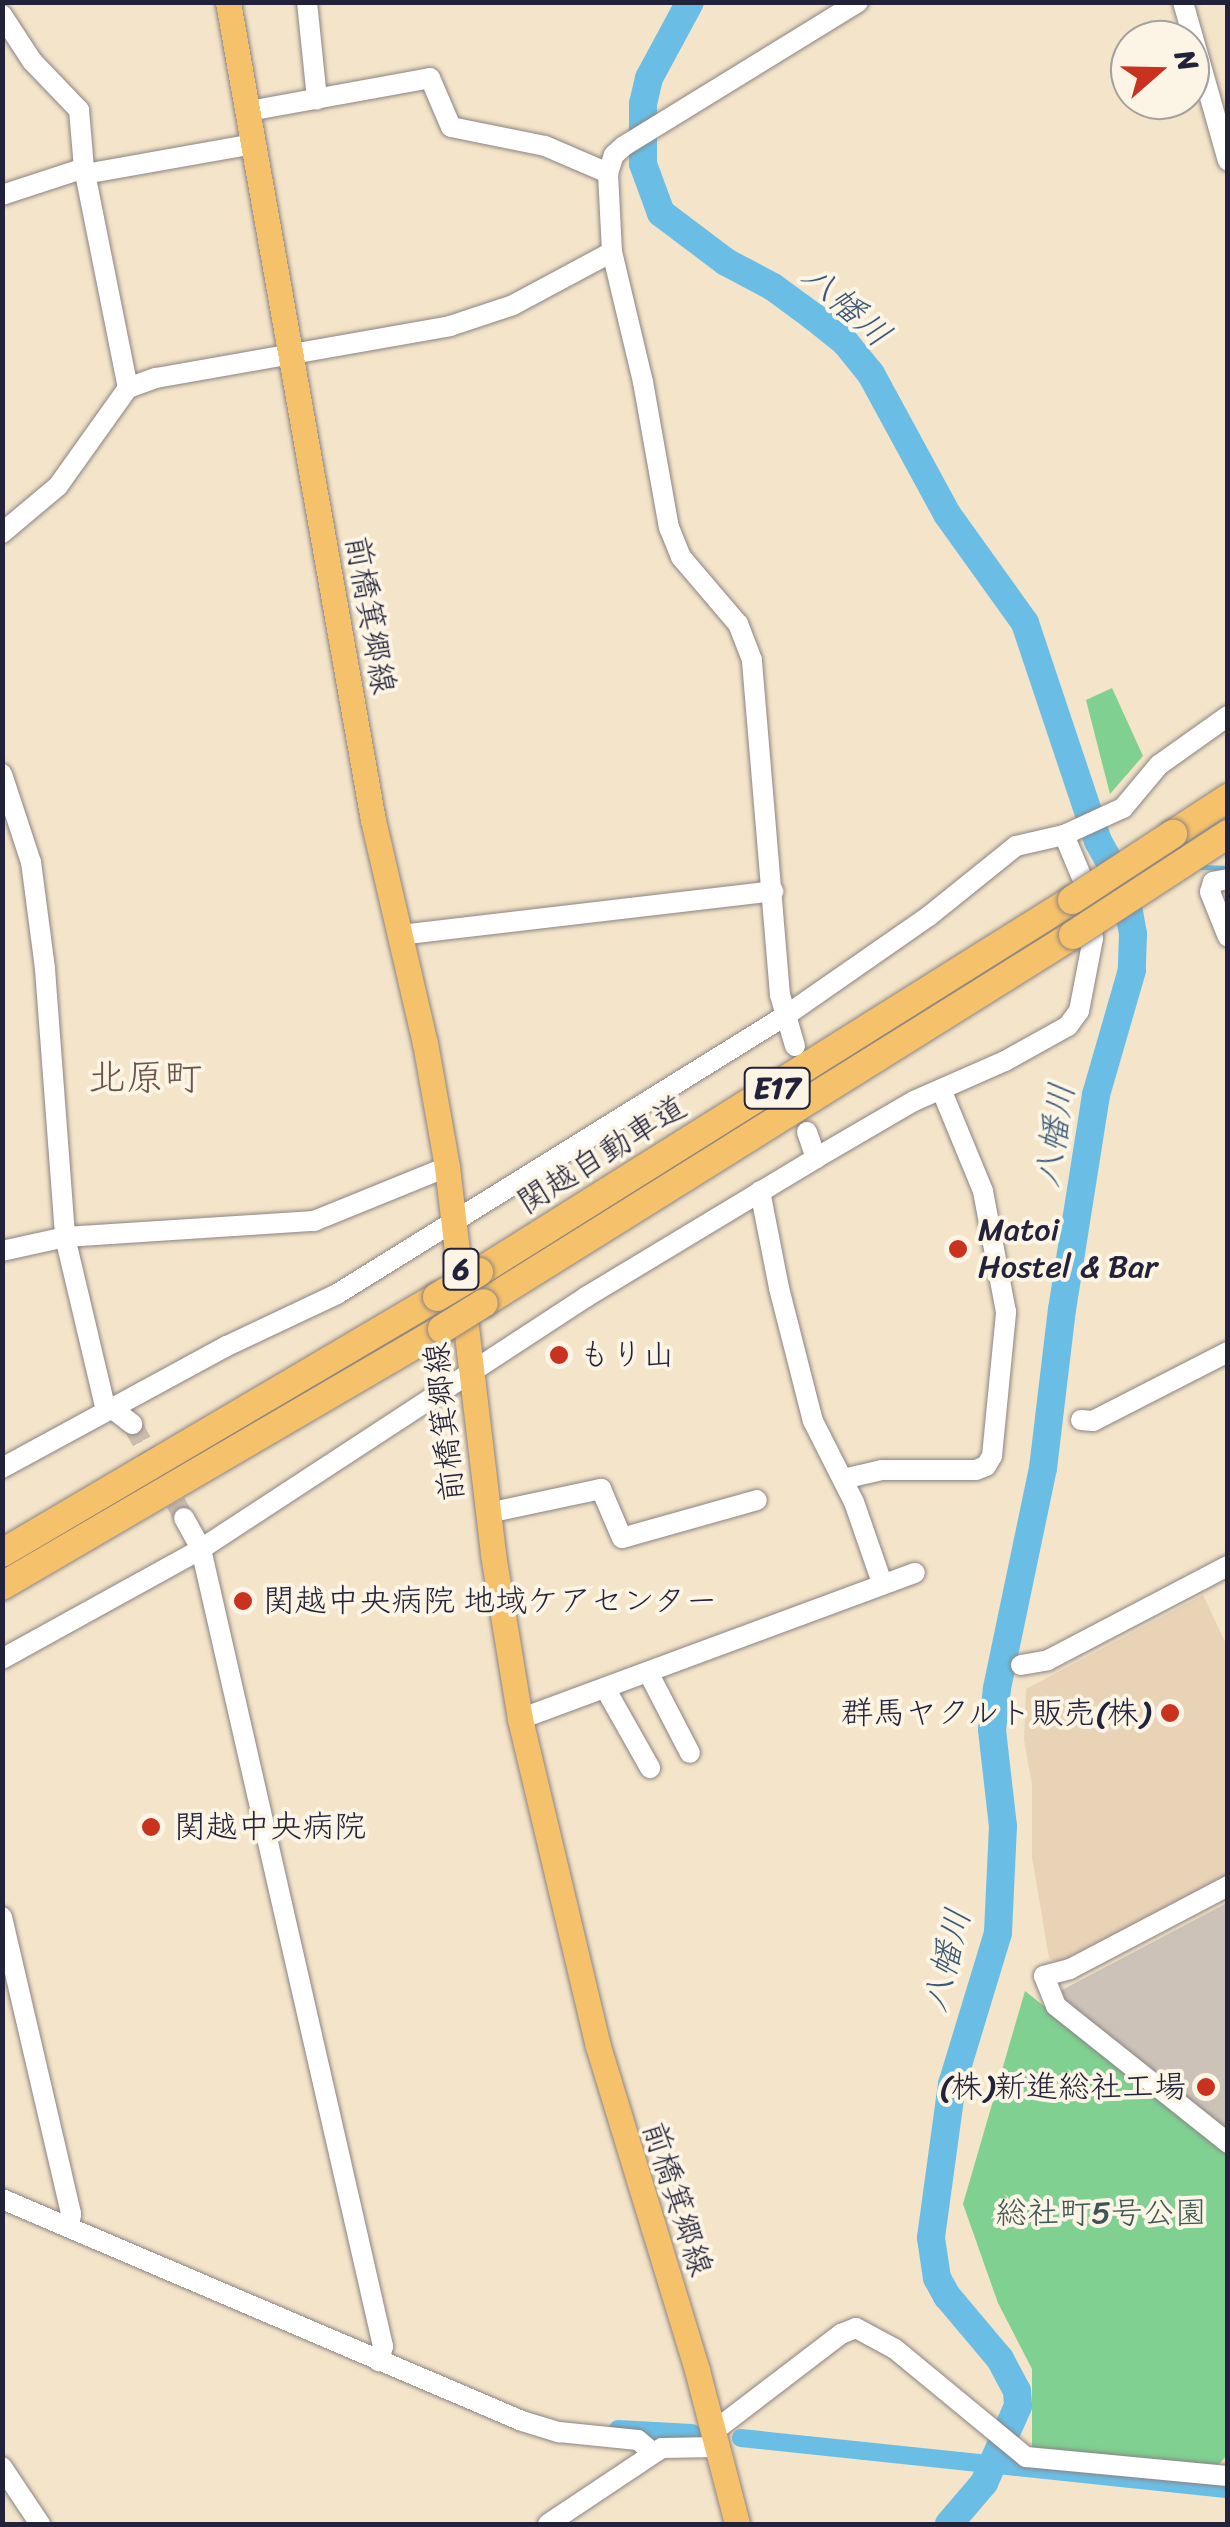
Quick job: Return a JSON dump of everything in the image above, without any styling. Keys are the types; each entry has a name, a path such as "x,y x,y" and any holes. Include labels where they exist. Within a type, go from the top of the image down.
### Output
{"highway":[{"name":"関越自動車道","path":"2,1553 479,1272 1228,798"},
{"name":"関越自動車道","path":"2,1586 484,1303 1228,834"}],"main road":[{"name":"前橋箕郷線","path":"228,2 373,820 447,1166 488,1513 520,1719 602,2064 716,2439 736,2524"}],"street":[{"path":"307,2 317,98"},
{"path":"795,1046 780,995 750,652 738,624 674,544 612,252 608,172 614,155 624,146 858,2"},
{"path":"1183,2 1228,161"},
{"path":"2,15 42,74 79,110 85,171 128,388"},
{"path":"249,111 430,78 451,128 545,146 608,172"},
{"path":"2,194 85,171 254,144"},
{"path":"2,534 58,486 128,388 156,378 450,326 514,304 612,252"},
{"path":"2,1468 227,1346 322,1303 788,1014 930,916 1016,846 1068,834 1129,804 1170,756 1228,716"},
{"path":"2,774 33,879 66,1237 104,1402 114,1406 132,1424"},
{"path":"2,1659 200,1549 473,1370 760,1191 941,1089 1068,1026 1079,1012 1091,956 1093,912 1068,834"},
{"path":"1219,886 1228,936"},
{"path":"400,935 773,891"},
{"path":"843,1480 882,1470 976,1470 986,1466 992,1456 1006,1312 983,1192 941,1089"},
{"path":"807,1132 816,1158"},
{"path":"2,1252 66,1237 314,1221 447,1166"},
{"path":"760,1191 810,1408 843,1480 882,1583"},
{"path":"1081,1420 1093,1420 1228,1352"},
{"path":"488,1513 602,1489 622,1538 757,1500"},
{"path":"184,1518 200,1549 383,2346 379,2360"},
{"path":"1022,1666 1048,1660 1228,1566"},
{"path":"520,1719 915,1573"},
{"path":"648,1672 690,1753"},
{"path":"605,1688 650,1768"},
{"path":"1228,1886 1070,1970 1044,1976 1056,2006 1228,2143"},
{"path":"2,1917 71,2214 69,2227"},
{"path":"2,2198 538,2427 638,2440 653,2453"},
{"path":"548,2524 653,2453 670,2446 716,2439 840,2334 856,2328 895,2349 1017,2452 1034,2460 1228,2476"},
{"path":"2,2467 40,2524"}],"shaded area":[{"name":"群馬ヤクルト販売(株)","path":"1203,1595 1227,1646 1227,1875 1060,1964 1049,1958 1032,1857 1032,1785 1024,1740 1026,1689"},
{"name":"(株)新進総社工場","path":"1227,1903 1227,2135 1059,1999 1062,1990"}],"green space":[{"path":"1112,688 1143,756 1110,794 1086,700"},
{"name":"総社町5号公園","path":"1025,1991 1227,2152 1228,2454 1214,2470 1032,2452 1032,2369 998,2303 963,2204"}],"waterway":[{"name":"八幡川","path":"690,2 649,78 643,104 643,164 661,213 726,262 773,287 814,317 845,342 871,374 947,514 1025,623 1098,841 1125,890 1133,934 1132,970 1096,1095 1062,1309 1043,1468 997,1689 992,1730 1003,1826 998,1933 952,2084 931,2238 937,2278 947,2296 1000,2359 1017,2391 1018,2406 984,2483 949,2524"},
{"path":"1201,867 1228,868"},
{"path":"618,2429 692,2433"},
{"path":"741,2438 1228,2489"}],"tunnel":[{"path":"132,1424 184,1518"}],"place":[{"name":"Matoi Hostel & Bar","path":"958,1249"},
{"name":"もり山","path":"559,1355"},
{"name":"関越中央病院 地域ケアセンター","path":"243,1601"},
{"name":"群馬ヤクルト販売(株)","path":"1170,1713"},
{"name":"関越中央病院","path":"151,1827"},
{"name":"(株)新進総社工場","path":"1206,2087"}],"district":[{"name":"北原町","path":"145,1078"}]}
